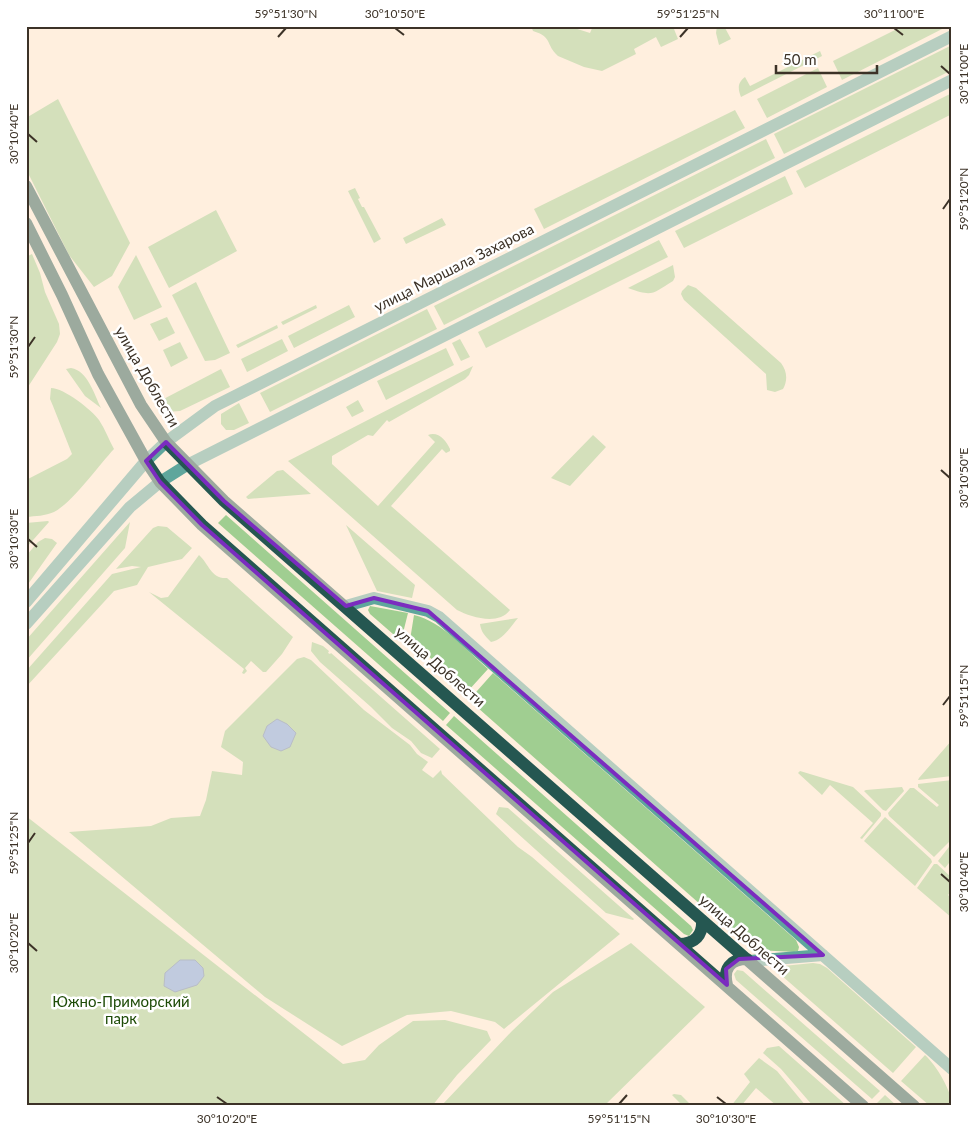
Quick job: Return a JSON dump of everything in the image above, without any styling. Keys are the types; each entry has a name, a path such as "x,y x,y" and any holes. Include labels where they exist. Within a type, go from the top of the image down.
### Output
{"main road":[{"name":"улица Доблести","path":"26,186 141,405 166,442 187,465 224,501 914,1106"},
{"path":"26,223 62,294 98,374 146,461 160,482 202,525 863,1106"},
{"path":"679,944 687,944 694,941 700,935 702,920"},
{"path":"726,985 726,969 731,963 739,959 748,960"}],"street":[{"name":"улица Маршала Захарова","path":"26,602 146,461 166,442 215,406 952,36"},
{"path":"26,624 130,507 160,482 187,465 952,80"},
{"path":"346,606 374,598 428,611 438,617 952,1069"},
{"path":"748,960 824,955"}],"highlighted area":[{"path":"166,442 224,501 346,606 374,598 428,611 823,955 739,959 726,969 727,985 202,525 160,482 146,461"}],"green space":[{"path":"531,26 568,26 590,33 593,26 678,26 674,29 678,39 661,47 656,37 634,49 636,54 602,71 584,67 558,56 546,38 533,31"},
{"path":"717,26 724,26 731,39 719,45 716,33"},
{"path":"903,26 948,26 842,80 833,61"},
{"path":"952,45 952,70 784,154 774,134"},
{"path":"820,51 822,56 741,97 739,86 745,77 750,86"},
{"path":"818,68 827,87 767,118 757,99"},
{"path":"952,93 952,114 805,188 796,171"},
{"path":"58,99 130,243 112,276 94,287 69,255 26,169 26,118"},
{"path":"735,110 745,128 544,229 534,209"},
{"path":"766,139 775,158 444,325 434,306"},
{"path":"785,176 793,194 684,248 675,231"},
{"path":"355,188 362,207 364,207 381,239 374,243 348,191"},
{"path":"216,210 237,251 169,288 148,247"},
{"path":"442,218 446,225 406,244 403,238"},
{"path":"659,240 668,257 486,348 478,332"},
{"path":"32,254 45,292 59,324 60,334 57,342 26,390 26,257"},
{"path":"136,255 162,307 134,320 118,287"},
{"path":"673,265 675,277 673,281 656,291 643,293 628,288"},
{"path":"196,282 230,353 215,360 205,361 172,295"},
{"path":"688,285 696,288 781,363 785,369 786,376 783,389 775,392 767,390 766,374 684,300 681,294"},
{"path":"316,305 317,308 283,325 281,322"},
{"path":"349,305 355,317 294,348 288,336"},
{"path":"427,309 437,329 270,412 260,393"},
{"path":"167,317 175,333 159,341 150,324"},
{"path":"277,325 278,328 238,348 236,345"},
{"path":"282,339 288,351 247,372 241,359"},
{"path":"460,339 470,357 461,361 452,343"},
{"path":"180,342 188,358 171,367 163,350"},
{"path":"446,348 454,365 386,400 377,381"},
{"path":"473,366 465,379 389,422 387,420 373,436 368,435 332,456 332,464 378,506 435,442 428,435 435,434 444,440 450,451 446,453 442,449 391,506 510,610 499,618 492,619 484,619 457,610 288,461"},
{"path":"66,369 77,370 86,378 101,408 85,396"},
{"path":"221,369 230,387 180,411 166,412 154,404"},
{"path":"51,388 70,395 90,411 101,423 114,449 77,493 61,508 40,516 26,517 26,480 67,459 72,454 50,399"},
{"path":"358,400 364,411 352,417 346,407"},
{"path":"239,403 249,423 234,430 226,430 221,424 221,414"},
{"path":"593,435 606,447 570,486 551,478"},
{"path":"283,470 311,494 248,499 246,497 277,471"},
{"path":"226,515 450,713 443,721 218,523"},
{"path":"49,522 26,548 26,523"},
{"path":"130,522 125,548 26,661 26,640"},
{"path":"346,525 415,585 412,598 377,591"},
{"path":"158,526 167,527 192,548 182,559 148,567 137,585 114,591 26,687 26,671 112,574 141,567 132,566 116,569 153,528"},
{"path":"45,538 52,539 57,543 26,587 26,556 38,542"},
{"path":"199,555 214,574 227,578 293,637 282,654 266,672 263,672 251,661 245,668 247,671 244,674 242,673 244,669 149,592 161,598 168,597"},
{"path":"370,606 408,613 401,641 370,614 368,610"},
{"path":"414,615 444,630 488,669 468,691 410,640"},
{"path":"518,618 503,636 491,642 484,634 480,624"},
{"path":"312,642 323,646 329,651 328,653 331,653 440,749 432,758 421,753 411,741 392,728 320,662 311,651"},
{"path":"304,657 311,660 364,710 410,745 417,754 428,762 422,770 433,778 441,770 442,774 518,847 620,934 504,1029 495,1022 451,1011 407,1015 342,1046 265,997 69,832 151,826 171,818 200,816 206,800 212,771 242,775 243,762 221,747 225,731 297,659"},
{"path":"493,673 796,940 799,947 798,951 758,950 744,943 469,700"},
{"path":"454,716 691,926 693,930 689,936 684,934 446,725"},
{"path":"952,740 952,776 918,780 919,778"},
{"path":"800,771 853,787 881,813 881,816 862,839 860,838 873,823 830,785 822,795 798,773"},
{"path":"952,780 952,839 934,857 888,813 910,788 914,788 937,807 939,805 918,787 918,784"},
{"path":"902,787 904,791 886,811 864,791 866,790"},
{"path":"499,807 508,808 634,919 606,913 496,814"},
{"name":"Южно-Приморский парк","path":"26,816 343,1064 365,1060 379,1045 413,1021 445,1020 487,1031 491,1040 457,1075 432,1106 26,1106"},
{"path":"885,817 931,859 932,862 915,886 864,841"},
{"path":"952,843 952,865 949,863 945,868 938,861"},
{"path":"934,864 937,864 952,878 952,890 948,895 952,893 952,918 917,888"},
{"path":"631,943 705,1007 604,1106 442,1105 512,1031 553,992"},
{"path":"813,963 827,968 916,1047 893,1073 781,975 783,966"},
{"path":"737,970 743,971 880,1091 872,1099 736,980 734,974"},
{"path":"779,1046 847,1106 813,1106 781,1069 763,1053 767,1048"},
{"path":"925,1055 943,1079 952,1106 930,1106 901,1081"},
{"path":"759,1058 777,1071 806,1106 777,1106 756,1088 741,1106 731,1106 750,1082 744,1074"},
{"path":"672,1095 681,1095 692,1106 683,1106"},
{"path":"885,1095 897,1106 880,1106 877,1103"}],"water":[{"path":"277,719 287,724 296,733 290,747 281,751 271,747 263,736 267,726"},
{"path":"180,960 195,960 203,968 204,976 197,985 175,992 164,986 165,973"}]}
